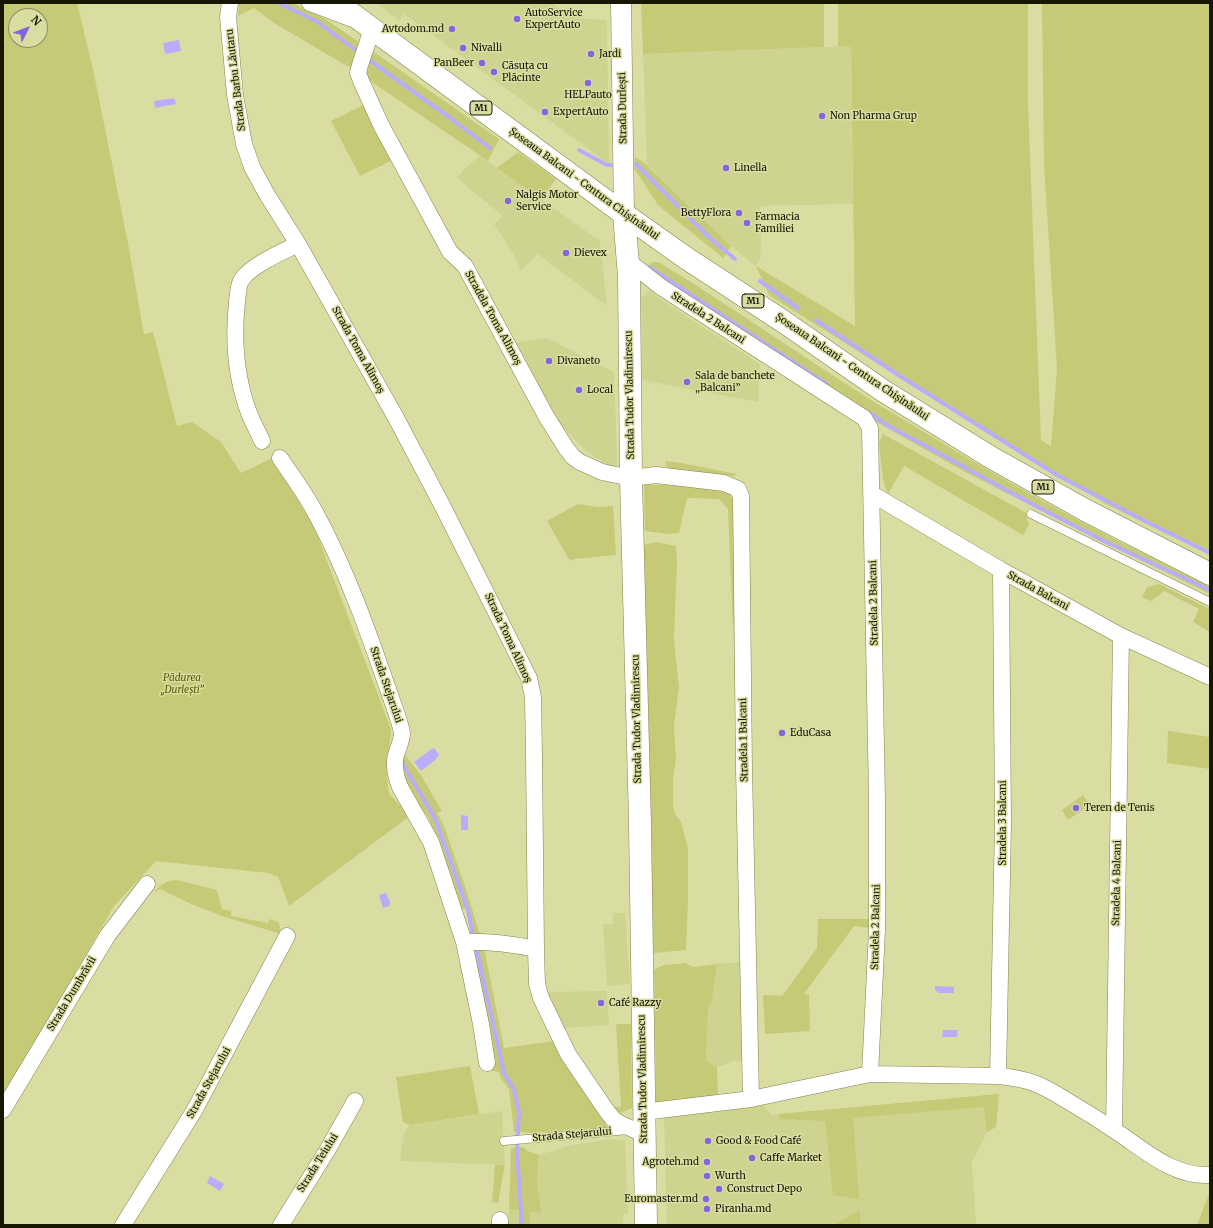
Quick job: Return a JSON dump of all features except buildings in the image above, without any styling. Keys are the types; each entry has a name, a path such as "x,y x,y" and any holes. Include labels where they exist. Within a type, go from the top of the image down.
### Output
{"main road":[{"name":"Șoseaua Balcani - Centura Chișinăului","path":"337,3 624,214 686,258 784,322 882,390 992,458 1087,511 1210,574"},
{"name":"Strada Tudor Vladimirescu","path":"624,214 628,261 631,478 639,816 641,1125 646,1225"}],"street":[{"name":"Strada Barbu Lăutaru","path":"230,3 228,17 231,49 239,122 244,144 255,173 298,244"},
{"path":"310,3 367,25"},
{"name":"Strada Durlești","path":"621,3 624,214"},
{"name":"Stradela Toma Alimoș","path":"367,25 363,55 358,73 359,77 382,127 450,252 465,266 546,416 573,457 602,472 631,478"},
{"path":"262,441 249,413 237,359 235,336 236,311 240,281 248,272 298,244"},
{"name":"Strada Toma Alimoș","path":"298,244 395,416 442,505 529,678 533,697 536,949 537,984 540,998 568,1054 592,1091 613,1119 621,1124 641,1125"},
{"name":"Stradela 2 Balcani","path":"628,261 661,287 864,418 870,428 877,806 877,930 870,1074"},
{"name":"Strada Stejarului","path":"280,458 314,511 338,558 360,610 401,728 402,736 395,767 397,778 400,787 431,842 472,942 479,1016 487,1063"},
{"name":"Stradela 1 Balcani","path":"631,478 656,475 724,483 738,489 741,496 744,768 751,1099"},
{"name":"Strada Balcani","path":"872,494 1000,570 1121,636 1210,677"},
{"name":"Stradela 3 Balcani","path":"998,1076 1003,823 1000,570"},
{"name":"Stradela 4 Balcani","path":"1114,1130 1121,636"},
{"name":"Strada Dumbrăvii","path":"3,1110 108,935 147,884"},
{"name":"Strada Stejarului","path":"123,1225 194,1111 287,936"},
{"path":"472,942 513,944 536,949"},
{"path":"641,1125 751,1099 870,1074 998,1076 1016,1078 1034,1083 1077,1107 1176,1169 1191,1174 1210,1175"},
{"name":"Strada Teiului","path":"281,1225 328,1149 355,1101"}],"lane":[{"path":"1030,514 1210,602"},
{"name":"Strada Stejarului","path":"507,1140 641,1125"}],"shaded area":[{"path":"376,3 552,3 569,16 575,18 607,20 609,164 404,14 399,21"},
{"path":"179,40 181,51 165,54 163,43"},
{"path":"851,46 853,204 760,206 761,248 760,258 756,266 731,246 647,165 643,54"},
{"path":"174,98 176,104 155,108 154,101"},
{"path":"480,156 600,241 607,306 538,254 521,270 513,253 494,224 503,216 457,178 465,168"},
{"path":"651,289 657,297 760,364 758,402 642,380 641,298"},
{"path":"547,338 614,372 617,465 614,469 587,452 552,416 514,343"},
{"path":"433,748 439,755 421,771 414,762"},
{"path":"461,815 468,816 468,830 461,830"},
{"path":"386,893 390,902 389,906 383,908 379,895"},
{"path":"613,913 625,913 630,984 607,986 603,924 613,924"},
{"path":"743,962 745,1061 732,1061 717,1067 706,1061 708,1008 712,1000 717,964"},
{"path":"935,986 954,987 954,993 939,993 935,990"},
{"path":"607,991 609,1025 563,1028 545,992"},
{"path":"943,1030 958,1030 957,1037 942,1037"},
{"path":"999,1094 996,1127 987,1132 972,1162 976,1225 667,1225 664,1117 764,1105 771,1115"},
{"path":"502,1111 505,1165 400,1161 404,1132 410,1125"},
{"path":"612,1139 625,1140 628,1213 623,1214 623,1225 530,1225 530,1212 541,1213 537,1179 539,1155 571,1145"},
{"path":"210,1176 224,1184 220,1191 207,1183"},
{"path":"509,1209 519,1210 519,1225 508,1225"}],"green space":[{"name":"Pădurea „Durlești”","path":"3,3 77,3 93,69 128,243 144,334 153,332 177,426 192,422 221,442 241,473 272,458 314,527 391,729 387,775 389,794 410,816 289,906 278,877 268,873 156,861 114,906 3,1098"},
{"path":"239,3 293,3 325,19 359,42 352,69 274,23 254,8 238,16"},
{"path":"641,3 824,3 824,47 643,54"},
{"path":"838,3 1028,3 1028,102 1041,440 1051,446 1057,369 1044,165 1042,3 1210,3 1210,555 1108,505 1000,441 769,295 756,266 855,326 851,47 838,46"},
{"path":"371,50 499,139 488,161 366,78"},
{"path":"363,105 391,161 360,176 331,121"},
{"path":"518,152 556,179 541,199 497,168"},
{"path":"635,157 643,162 731,246 723,258 658,205 634,168"},
{"path":"651,263 660,263 884,408 929,435 1021,489 1085,524 1210,586 1210,594 965,472 878,423 733,325 663,282 647,267"},
{"path":"883,434 1030,515 1026,520 1030,523 1023,535 904,466 888,494 883,480 879,443"},
{"path":"665,461 737,474 734,476 668,471"},
{"path":"644,485 722,489 730,494 733,500 737,673 735,674 728,509 719,499 687,498 679,533 670,534 645,531"},
{"path":"578,504 598,507 613,506 616,555 574,559 570,561 547,521"},
{"path":"656,542 676,546 677,563 674,640 679,688 674,726 676,757 673,781 673,804 675,814 681,822 688,849 688,903 686,950 654,953 651,911 643,554 644,545"},
{"path":"1159,584 1210,609 1210,632 1193,622 1199,609 1164,591 1151,601 1142,597 1147,587"},
{"path":"1168,731 1210,737 1210,769 1167,763"},
{"path":"402,751 421,775 442,811 437,813 443,823 479,932 482,934 481,936 471,935 464,932 471,930 466,909 459,908 429,818 416,802 399,769"},
{"name":"Teren de Tenis","path":"1083,795 1090,805 1068,820 1062,810"},
{"path":"177,880 217,890 222,909 231,911 231,916 268,923 269,919 279,922 281,934 222,916 191,904 160,889 153,893 169,881"},
{"path":"818,919 870,919 869,928 854,926 804,994 809,994 810,1031 765,1034 763,995 782,996 817,948"},
{"path":"474,948 484,948 504,1048 554,1041 592,1104 604,1118 607,1127 532,1133 514,1132 509,1089 500,1077 499,1072 482,1069 478,1065 496,1062 472,952"},
{"path":"685,963 693,967 717,964 712,1000 708,1008 706,1061 717,1067 718,1095 712,1098 656,1104 654,970 663,965"},
{"path":"616,1024 631,1024 632,1108 621,1113 609,1106 621,1107"},
{"path":"470,1066 479,1114 410,1125 403,1122 396,1077"},
{"path":"999,1094 996,1127 987,1132 984,1107 853,1118 859,1199 833,1195 825,1121 779,1119 779,1114"},
{"path":"523,1147 528,1151 539,1155 537,1179 541,1213 530,1212 530,1225 519,1225 519,1210 509,1209 511,1148"},
{"path":"495,1165 505,1165 498,1203 492,1202"},
{"path":"1210,1191 1210,1225 1197,1225"},
{"path":"860,1211 861,1225 837,1225 837,1223"}],"waterway":[{"path":"279,3 316,21 360,53"},
{"path":"365,57 490,148"},
{"path":"579,150 607,165 611,165"},
{"path":"636,164 710,238 735,259"},
{"path":"649,267 828,385"},
{"path":"760,281 798,308"},
{"path":"816,320 900,376 1057,475 1210,553"},
{"path":"868,412 887,425 1034,505 1106,542 1210,590"},
{"path":"401,761 435,818 468,910 474,939"},
{"path":"476,946 504,1073 514,1089 519,1112 517,1151 522,1225"}],"place":[{"name":"AutoService ExpertAuto","path":"517,19"},
{"name":"Avtodom.md","path":"452,29"},
{"name":"Nivalli","path":"463,48"},
{"name":"Jardi","path":"591,54"},
{"name":"PanBeer","path":"482,63"},
{"name":"Căsuța cu Plăcinte","path":"494,72"},
{"name":"HELPauto","path":"588,83"},
{"name":"ExpertAuto","path":"545,112"},
{"name":"Non Pharma Grup","path":"822,116"},
{"name":"Linella","path":"726,168"},
{"name":"Nalgis Motor Service","path":"508,201"},
{"name":"BettyFlora","path":"739,213"},
{"name":"Farmacia Familiei","path":"747,223"},
{"name":"Dievex","path":"566,253"},
{"name":"Divaneto","path":"549,361"},
{"name":"Sala de banchete „Balcani”","path":"687,382"},
{"name":"Local","path":"579,390"},
{"name":"EduCasa","path":"782,733"},
{"name":"Teren de Tenis","path":"1076,808"},
{"name":"Café Razzy","path":"601,1003"},
{"name":"Good & Food Café","path":"708,1141"},
{"name":"Caffe Market","path":"752,1158"},
{"name":"Agroteh.md","path":"707,1162"},
{"name":"Wurth","path":"707,1176"},
{"name":"Construct Depo","path":"719,1189"},
{"name":"Euromaster.md","path":"706,1199"},
{"name":"Piranha.md","path":"707,1209"}]}
